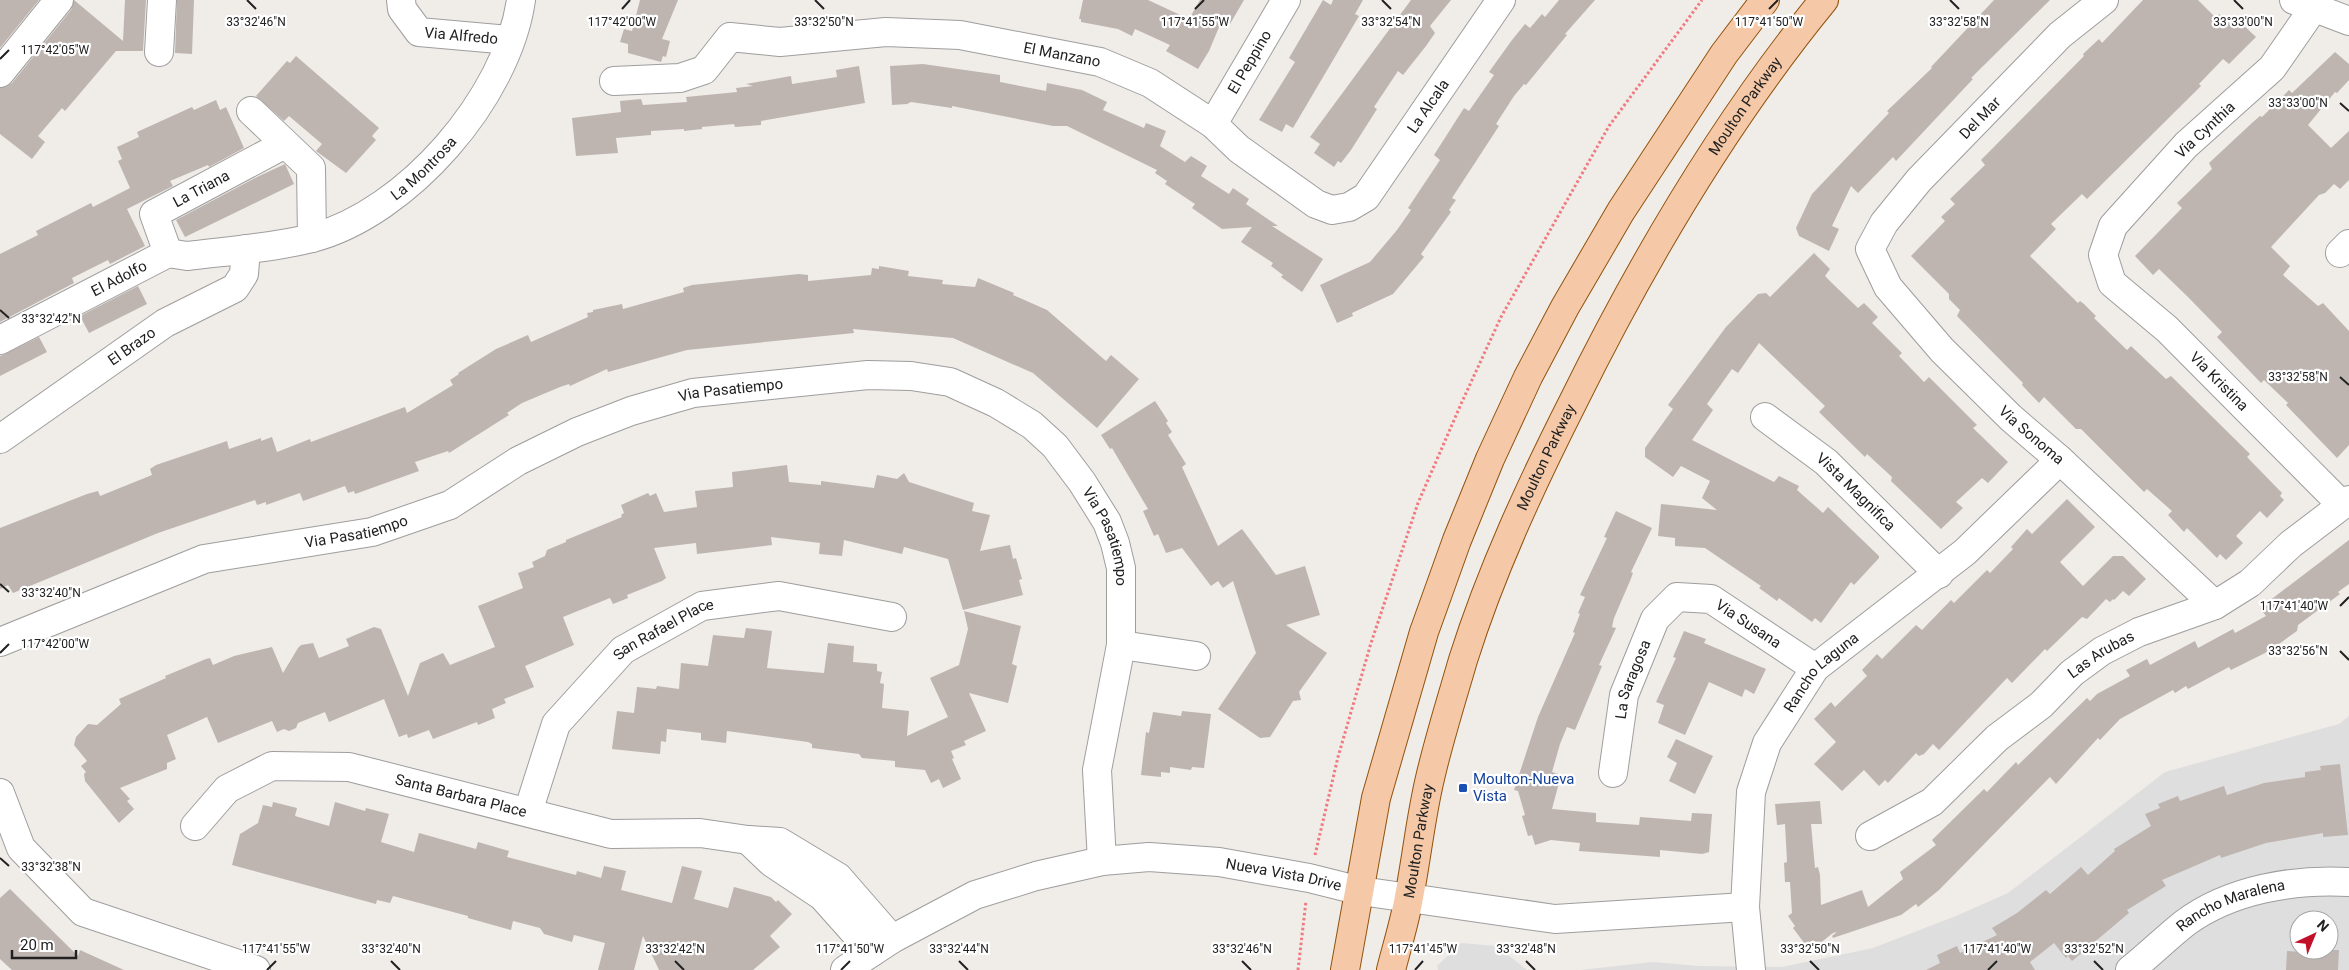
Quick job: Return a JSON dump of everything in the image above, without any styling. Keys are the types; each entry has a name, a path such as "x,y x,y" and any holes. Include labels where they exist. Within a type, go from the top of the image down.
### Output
{"main road":[{"path":"1345,970 1361,891 1376,798 1424,632 1457,540 1490,459 1528,377 1565,307 1621,211 1718,62 1765,0"},
{"name":"Moulton Parkway","path":"1391,970 1409,899 1430,776 1464,658 1504,548 1543,462 1609,328 1663,233 1726,134 1791,40 1824,0"}],"street":[{"path":"0,73 58,0"},
{"path":"159,52 162,0"},
{"name":"Via Alfredo","path":"401,0 402,9 419,32 510,40"},
{"name":"La Montrosa","path":"246,249 312,238 361,219 402,191 431,163 468,120 491,84 510,40 521,0"},
{"name":"El Peppino","path":"1213,124 1286,0"},
{"name":"La Alcala","path":"1349,207 1366,197 1378,181 1501,0"},
{"name":"Del Mar","path":"1870,249 1884,223 1919,180 2060,35 2104,0"},
{"path":"2304,4 2349,21"},
{"name":"Via Cynthia","path":"2103,255 2113,226 2186,145 2272,68 2304,4"},
{"name":"El Manzano","path":"614,81 680,78 704,70 730,37 780,42 886,32 960,35 1100,62 1150,83 1213,124 1239,149 1316,204 1332,210 1349,207"},
{"path":"251,111 311,168 312,238"},
{"name":"La Triana","path":"168,253 154,214 285,144"},
{"path":"168,253 187,256 246,249"},
{"name":"El Brazo","path":"0,439 165,323 235,288 244,274 246,249"},
{"name":"Via Sonoma","path":"1870,249 1888,287 1942,350 2011,418 2060,460 2215,605"},
{"name":"El Adolfo","path":"0,340 168,253"},
{"name":"Via Kristina","path":"2103,255 2112,283 2167,329 2346,503"},
{"name":"Via Pasatiempo","path":"0,642 204,560 372,532 450,505 518,461 577,432 631,411 692,393 868,375 911,376 950,382 996,403 1032,425 1055,446 1082,482 1107,522 1115,544 1121,568 1121,645 1098,770 1102,861"},
{"name":"Vista Magnifica","path":"1765,417 1826,462 1939,574"},
{"name":"Rancho Laguna","path":"1751,970 1745,907 1751,792 1766,743 1815,668 1965,552 2060,460"},
{"name":"Las Arubas","path":"1870,836 1932,802 1997,738 2041,705 2072,673 2102,651 2139,632 2215,605 2250,583 2291,544 2346,503"},
{"name":"San Rafael Place","path":"528,812 556,724 623,650 702,606 779,596 892,618"},
{"name":"Via Susana","path":"1677,597 1711,599 1815,668"},
{"name":"La Saragosa","path":"1612,773 1624,695 1654,619 1677,597"},
{"path":"1121,645 1196,656"},
{"name":"Santa Barbara Place","path":"195,826 227,789 272,766 349,768 612,834 700,833 748,840 771,862 807,872 822,896 882,946"},
{"path":"0,793 10,852 83,912 256,970"},
{"name":"Nueva Vista Drive","path":"845,970 882,946 975,895 1036,876 1102,861 1149,857 1219,862 1409,899 1555,918 1745,907"},
{"name":"Rancho Maralena","path":"2130,970 2186,922 2228,900 2269,887 2318,880 2349,882"}],"path":[{"path":"1298,970 1309,878 1338,757 1371,643 1418,502 1501,317 1609,126 1702,0"}],"shaded area":[{"path":"2349,716 2349,970 1580,970 1653,962 1699,966 1782,967 1873,948 1956,916 2008,893 2165,772 2339,724"},
{"path":"1461,943 1497,946 1527,970 1438,970 1437,966"}],"building":[{"path":"0,0 39,0 0,48"},
{"path":"74,0 123,41 125,0 146,0 143,51 116,51 65,111 62,108 38,136 45,142 32,159 0,134 0,88 12,83 71,10"},
{"path":"177,0 194,0 192,54 175,53"},
{"path":"640,0 678,0 662,39 670,41 666,57 663,56 661,62 628,53 628,44 620,42 624,29 632,31"},
{"path":"1083,0 1148,0 1189,19 1200,0 1244,0 1230,24 1222,20 1209,51 1198,69 1166,51 1170,45 1135,29 1132,36 1118,29 1081,22 1081,19 1079,19"},
{"path":"1323,0 1331,5 1333,0 1363,0 1355,14 1359,16 1293,128 1286,124 1282,132 1259,120 1295,62 1289,58"},
{"path":"1411,0 1451,0 1430,26 1435,33 1426,46 1403,75 1398,71 1374,107 1377,109 1351,150 1341,163 1338,161 1334,167 1314,153 1320,144 1310,137"},
{"path":"1559,0 1595,0 1565,34 1567,35 1526,85 1524,84 1514,96 1496,124 1499,126 1452,198 1456,200 1449,210 1451,212 1421,254 1424,257 1393,294 1352,313 1353,316 1337,323 1320,285 1370,262 1397,230 1411,210 1408,208 1440,160 1434,155 1464,108 1469,111 1494,75 1489,72 1525,24 1530,28 1542,14 1545,17"},
{"path":"1994,0 2050,0 1971,78 1973,79 1896,161 1893,157 1858,193 1851,186 1832,226 1839,229 1829,251 1799,236 1796,228 1812,194 1889,113 1887,111 1932,68"},
{"path":"2143,0 2198,0 2216,18 2219,14 2233,26 2239,21 2256,37 2229,64 2223,59 2199,84 2201,86 2087,199 2082,194 2051,224 2056,229 2030,256 2078,303 2080,301 2084,304 2096,316 2094,318 2127,350 2131,346 2166,379 2171,376 2250,454 2247,457 2282,493 2280,496 2284,500 2267,518 2260,511 2236,536 2243,543 2226,560 2220,554 2217,558 2187,528 2184,532 2168,515 2172,511 2147,489 2144,492 2081,429 2076,429 2044,397 2039,403 2022,385 2023,383 1957,316 1960,310 1949,299 1949,294 1911,256 1945,221 1941,217 1955,204 1950,199 1985,165 1981,160 2084,56 2083,54 2099,39 2102,43"},
{"path":"2335,52 2349,64 2349,80 2337,93 2335,92 2308,125 2331,148 2349,131 2349,180 2340,189 2334,184 2325,193 2319,195 2271,247 2290,266 2283,275 2318,306 2323,303 2349,331 2349,445 2337,458 2286,405 2288,403 2264,380 2261,383 2217,337 2222,332 2188,297 2159,269 2153,275 2135,256 2182,208 2177,203 2212,169 2209,163 2253,122 2260,116 2262,117 2289,90 2292,93"},
{"path":"296,56 379,128 372,136 376,140 346,173 316,151 322,144 289,116 284,121 256,96 287,61 290,63"},
{"path":"923,64 1000,75 1000,82 1046,91 1047,83 1082,90 1107,102 1103,110 1144,128 1146,123 1166,131 1160,146 1185,162 1191,156 1207,166 1201,176 1229,194 1233,188 1249,199 1246,204 1278,226 1272,226 1323,259 1302,292 1281,277 1283,275 1271,266 1273,263 1241,242 1252,227 1222,229 1192,208 1195,204 1165,184 1167,181 1155,173 1157,170 1067,126 1053,126 952,106 952,108 911,102 892,105 890,66"},
{"path":"859,66 865,103 761,121 761,125 735,127 734,124 684,131 684,129 651,131 651,135 616,138 618,153 576,156 572,118 621,112 620,101 641,99 643,105 687,102 686,97 737,92 736,88 753,86 746,84 791,76 792,84 837,77 836,70"},
{"path":"216,100 220,110 226,107 244,148 209,167 208,165 170,181 173,186 127,209 145,246 110,264 108,260 72,278 74,283 0,322 0,254 38,235 36,231 91,203 93,207 130,188 118,161 122,159 117,147 139,137 137,132 192,107 194,110"},
{"path":"285,164 294,184 185,237 176,220"},
{"path":"1814,253 1830,269 1825,276 1835,286 1858,308 1864,303 1878,317 1872,323 1902,353 1899,356 1924,382 1929,377 1977,425 1973,428 2008,462 1988,483 1982,478 1956,502 1963,508 1941,529 1891,481 1892,477 1867,454 1865,457 1819,412 1825,406 1759,343 1738,373 1732,369 1707,404 1713,410 1692,440 1774,482 1779,476 1799,486 1797,490 1823,513 1828,507 1879,556 1854,585 1851,582 1821,623 1815,618 1812,622 1779,598 1777,601 1759,588 1761,586 1705,548 1675,546 1675,538 1658,536 1661,504 1717,510 1702,498 1710,481 1681,466 1673,477 1645,457 1645,448 1673,409 1668,405 1726,327 1758,294 1766,293 1770,297"},
{"path":"879,266 909,271 908,276 943,280 942,284 975,287 978,278 1014,293 1013,295 1047,310 1106,361 1111,355 1139,379 1097,428 1033,373 953,338 853,329 854,333 687,350 608,372 607,369 570,386 569,384 560,387 522,403 507,413 509,415 449,453 448,451 415,462 419,471 355,494 354,491 348,493 345,486 303,501 300,493 266,505 266,502 257,505 255,500 158,533 13,593 8,585 0,589 0,528 87,494 98,491 100,496 152,475 150,469 156,465 227,441 229,449 261,438 261,441 272,437 277,452 310,439 311,442 405,407 407,413 453,385 450,380 458,373 496,349 528,335 531,342 588,317 587,313 593,312 593,310 622,304 623,309 684,292 683,288 692,285 799,274 808,275 808,281 871,275 872,268 879,269"},
{"path":"138,286 147,304 89,333 80,316"},
{"path":"39,337 47,352 0,376 0,356"},
{"path":"1155,401 1168,421 1166,423 1172,432 1168,435 1186,464 1182,467 1218,546 1242,529 1276,575 1305,566 1320,615 1286,625 1327,653 1299,692 1301,700 1293,701 1270,737 1260,738 1218,709 1256,653 1233,581 1223,588 1218,581 1211,586 1182,548 1166,553 1158,534 1154,536 1143,511 1148,509 1112,448 1110,449 1101,435"},
{"path":"787,465 789,482 821,485 821,481 874,488 877,475 897,479 904,473 909,482 974,503 972,511 990,515 980,551 1010,545 1013,559 1016,558 1022,579 1019,580 1023,595 963,610 948,559 904,547 902,554 844,540 842,556 819,554 820,543 771,537 772,545 697,554 696,543 654,548 666,578 627,595 628,598 613,604 610,598 563,617 574,645 525,666 534,687 504,699 506,703 492,709 495,718 478,725 477,722 433,739 429,730 408,738 407,734 399,737 384,699 329,722 325,712 298,723 296,728 289,731 284,729 277,732 272,721 218,743 207,717 167,735 176,759 167,763 167,769 120,788 130,799 127,801 134,809 119,823 85,781 84,774 86,772 81,766 87,761 74,745 76,737 88,724 97,725 121,704 119,699 166,678 165,676 206,659 210,658 213,665 234,656 272,647 283,673 301,645 313,643 319,658 349,646 346,639 374,627 381,629 408,696 420,663 443,653 450,665 495,647 478,606 523,588 518,573 534,567 532,562 545,556 547,550 566,542 566,540 622,517 621,515 624,513 621,505 648,493 650,496 656,493 664,512 697,507 695,491 733,487 732,472"},
{"path":"2067,499 2095,527 2060,562 2083,586 2113,556 2123,556 2146,579 2129,596 2123,591 2110,602 2106,599 2087,619 2082,617 2047,651 2045,649 2012,683 2007,678 1939,750 1933,744 1924,754 1919,756 1916,753 1888,783 1885,780 1879,786 1864,770 1842,791 1814,764 1836,742 1814,719 1831,702 1835,707 1867,676 1862,670 1877,654 1882,659 1916,625 1922,630 1951,600 1954,603 1987,570 1990,573 2013,549 2011,547 2027,529 2032,534"},
{"path":"1616,511 1652,528 1631,572 1633,573 1614,618 1612,627 1616,628 1599,665 1602,666 1575,730 1567,727 1560,744 1552,772 1561,775 1552,809 1596,813 1596,822 1639,825 1640,817 1691,821 1692,813 1712,814 1709,852 1702,854 1660,850 1660,857 1579,851 1580,843 1551,840 1535,845 1532,835 1528,836 1522,816 1525,815 1518,791 1514,790 1538,717 1575,633 1573,632 1580,614 1578,613 1585,597 1580,595 1607,538 1604,537"},
{"path":"2349,540 2349,584 2338,592 2340,594 2298,625 2297,631 2269,651 2231,670 2229,667 2188,689 2186,686 2175,693 2173,690 2120,719 2100,740 2098,738 2056,784 2050,777 1939,890 1918,907 1916,904 1901,915 1833,938 1832,936 1837,932 1833,933 1810,951 1793,928 1795,926 1788,916 1792,913 1790,882 1785,882 1784,863 1787,862 1785,824 1777,825 1775,804 1820,801 1822,824 1811,824 1815,868 1818,867 1820,875 1821,905 1862,890 1868,907 1903,879 1900,872 1936,845 1932,840 1984,789 1987,792 2016,762 2018,765 2087,698 2090,701 2097,694 2130,676 2126,670 2147,659 2150,665 2195,641 2198,648 2233,629 2235,633 2266,616 2260,608"},
{"path":"964,611 1021,626 1012,664 1017,666 1008,703 969,693 986,731 964,741 966,745 951,751 954,758 952,759 961,779 943,788 939,779 931,783 925,770 895,767 895,761 862,758 859,754 812,748 812,744 808,742 727,731 726,743 701,740 701,733 667,729 666,742 661,741 660,754 612,749 617,711 634,713 637,687 656,689 657,686 679,689 681,663 708,666 713,635 744,638 746,628 772,631 767,668 824,673 828,643 854,646 853,662 877,664 877,671 882,672 880,683 884,684 882,708 909,711 907,736 948,717 930,678 959,665 968,629"},
{"path":"1684,631 1706,639 1704,643 1766,669 1754,694 1745,689 1742,697 1709,682 1685,735 1658,723 1664,705 1656,702 1676,658 1673,657"},
{"path":"1182,711 1211,714 1204,768 1192,767 1191,770 1170,767 1170,773 1161,772 1161,777 1141,775 1146,732 1149,733 1153,712 1181,716"},
{"path":"1676,739 1713,756 1695,794 1669,781 1677,763 1667,757"},
{"path":"2340,764 2348,835 2323,837 2323,833 2266,843 2221,858 2220,855 2162,880 2166,886 2127,910 2129,913 2072,961 2068,956 2066,958 2054,943 2030,962 2035,970 1926,970 1940,963 1937,955 1957,946 1960,953 1997,935 1992,928 2017,913 2046,890 2050,894 2081,867 2088,875 2115,851 2114,849 2151,826 2145,814 2160,808 2158,804 2178,796 2180,801 2224,786 2227,795 2264,783 2305,777 2305,772 2321,770 2320,766"},
{"path":"273,802 297,808 295,816 329,826 335,802 365,811 366,808 389,814 381,842 414,852 419,833 476,849 478,842 509,851 507,857 576,875 577,871 601,878 604,866 626,871 621,890 672,903 682,866 702,871 694,899 728,908 734,887 771,897 776,902 778,900 792,914 770,936 780,947 753,970 659,970 643,936 634,970 598,970 605,943 574,935 572,942 544,934 540,928 513,921 511,930 468,918 468,916 393,896 390,903 377,900 376,904 232,865 240,834 258,823 263,805 272,807"},
{"path":"10,889 78,956 80,950 124,970 12,970 0,959 0,898"},
{"path":"2287,951 2289,951 2289,960 2338,960 2338,970 2286,970"}],"place":[{"name":"Moulton-Nueva Vista","path":"1463,788"}]}
